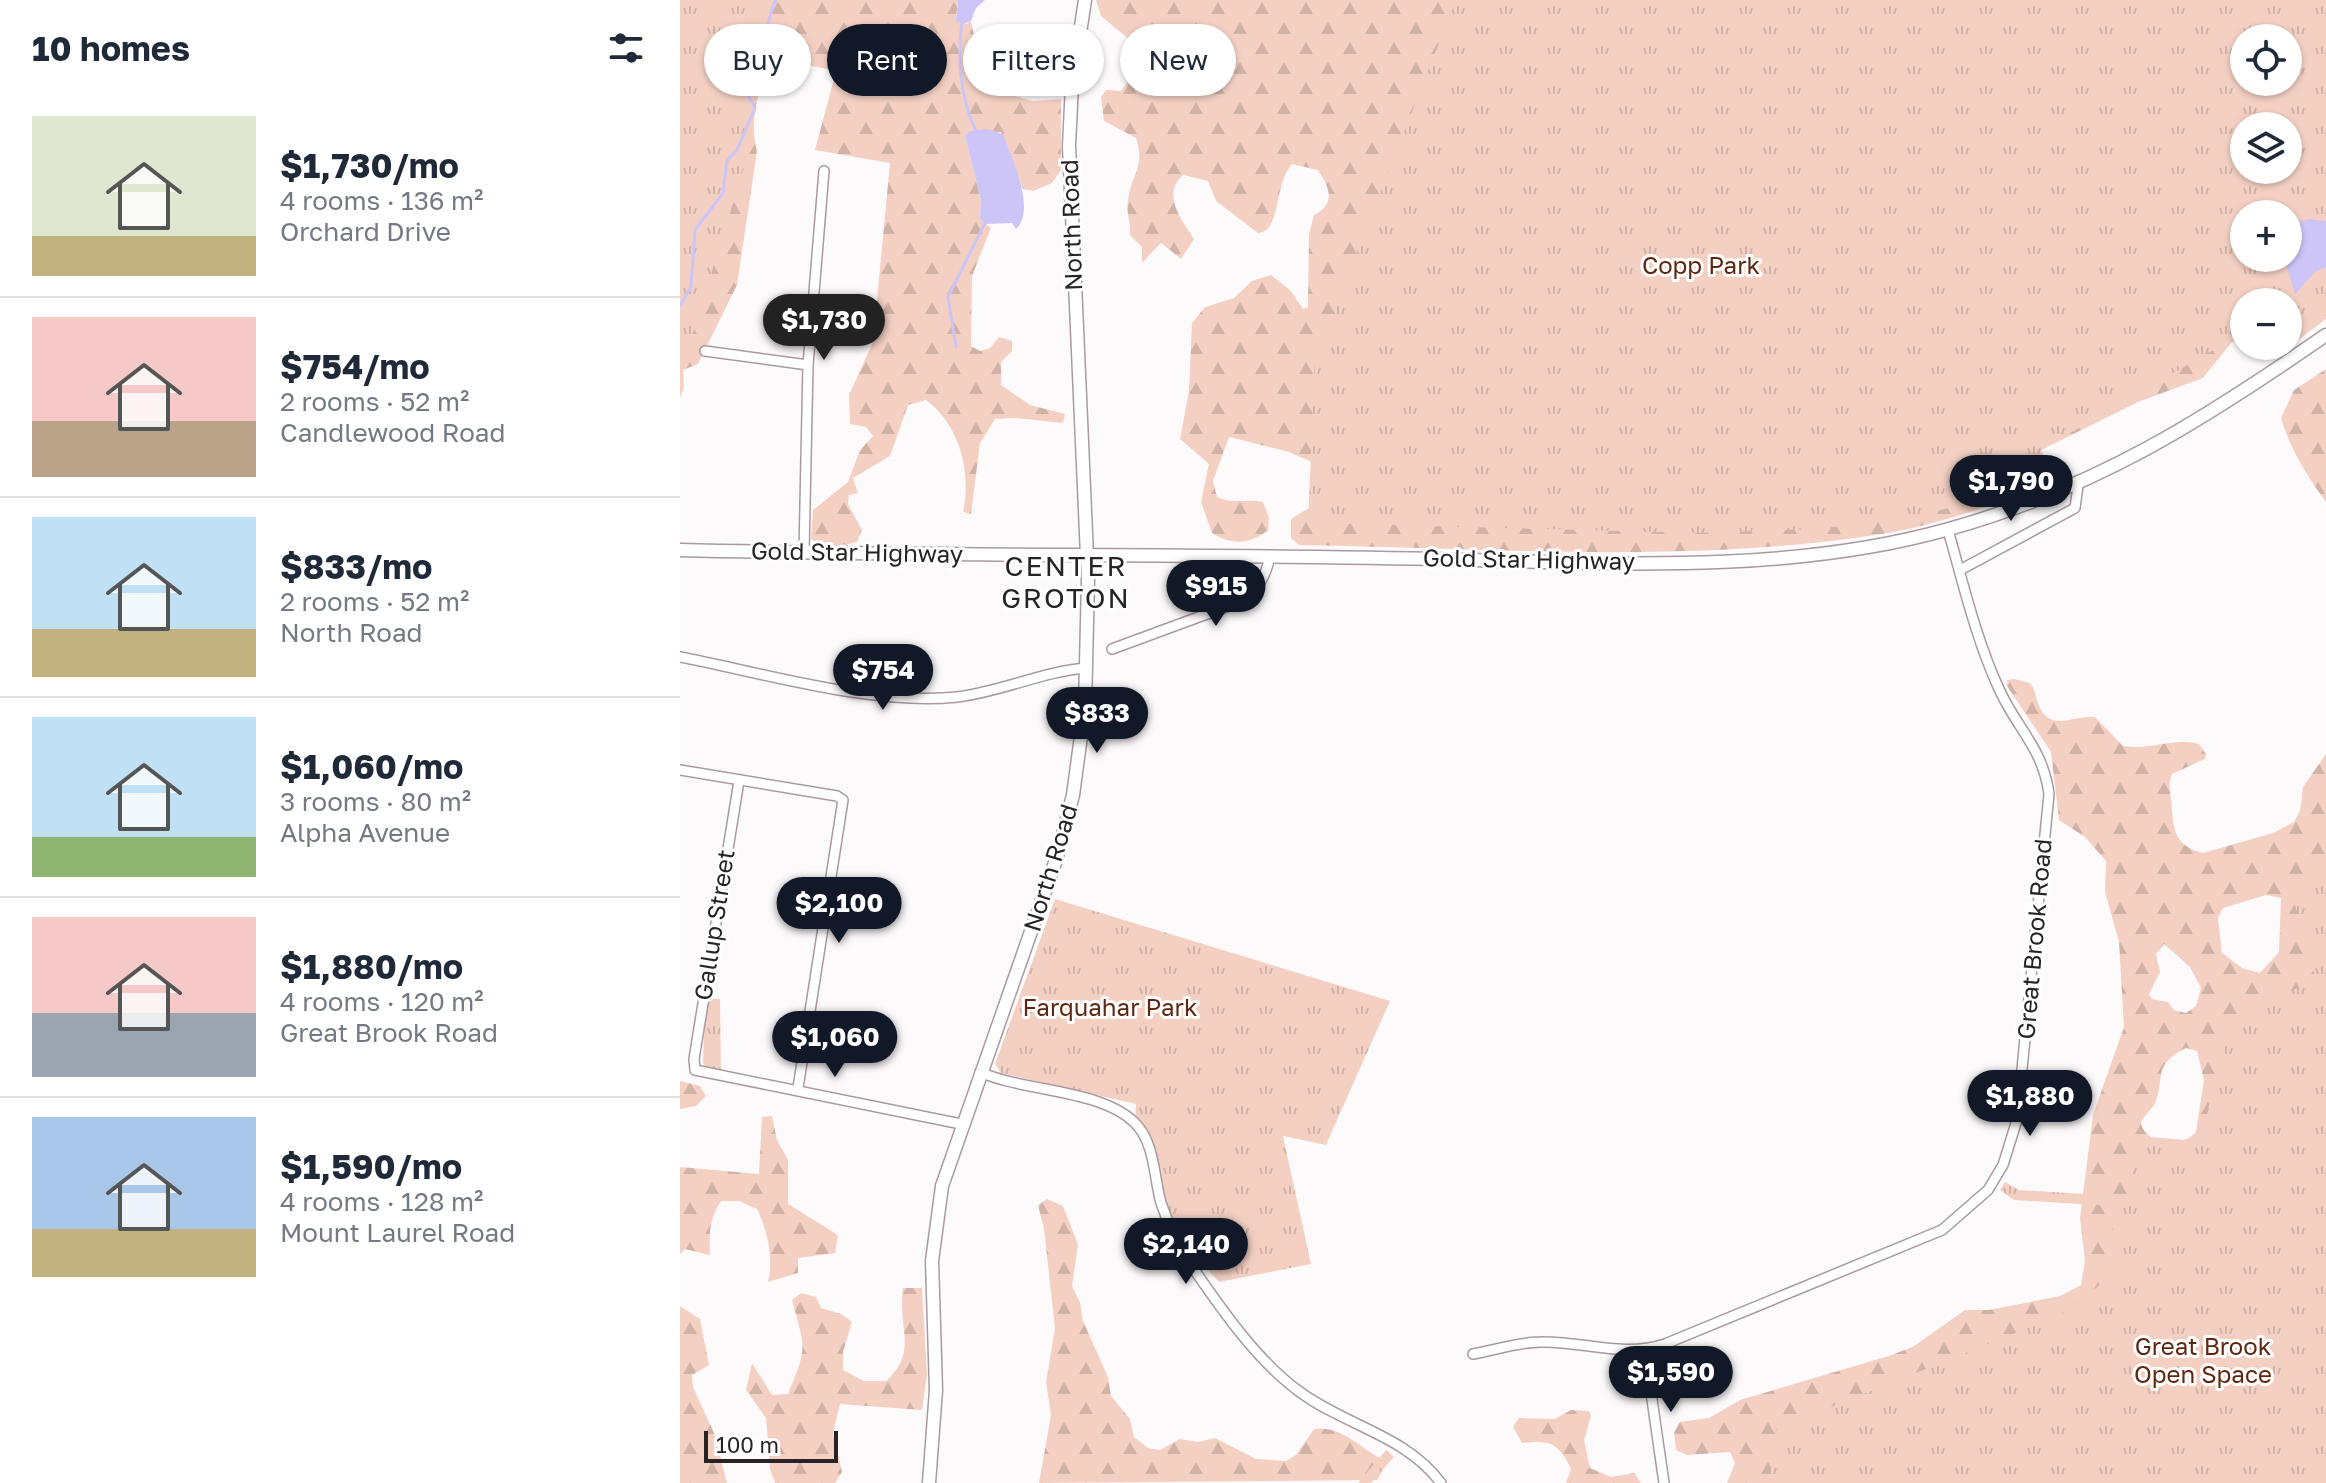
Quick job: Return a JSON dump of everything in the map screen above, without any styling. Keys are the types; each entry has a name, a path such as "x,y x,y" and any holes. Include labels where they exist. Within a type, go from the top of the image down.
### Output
{"main road":[{"name":"North Road","path":"929,1483 936,1390 932,1261 942,1186 961,1124 1057,857 1081,746 1087,668 1086,556 1069,146 1072,85 1085,0"},
{"name":"Gold Star Highway","path":"680,550 1749,560 1850,550 1948,530 2078,486 2199,422 2326,335"}],"street":[{"path":"804,552 808,365 824,171"},
{"path":"705,351 808,365"},
{"path":"1960,570 2075,508 2078,486"},
{"name":"Great Brook Road","path":"1473,1354 1538,1342 1645,1351 1942,1230 1978,1201 2003,1165 2020,1104 2049,794 2039,752 2010,710 1988,663 1948,530"},
{"path":"1112,649 1251,595 1266,575 1270,556"},
{"path":"680,657 866,693 929,698 982,693 1087,668"},
{"path":"680,770 843,800 798,1088 961,1124"},
{"name":"Gallup Street","path":"739,781 694,1059 695,1070 798,1088"},
{"path":"980,1072 1109,1106 1135,1123 1147,1143 1160,1199 1176,1242 1268,1363 1297,1391 1325,1409 1388,1437 1416,1456 1441,1483"},
{"path":"1645,1351 1664,1483"}],"green space":[{"path":"680,0 958,0 956,18 966,24 963,24 963,96 1015,96 1032,101 1061,99 1061,170 1052,183 1033,191 1023,189 1001,132 969,131 965,136 981,200 980,219 991,228 972,276 971,346 980,351 990,348 999,337 1012,341 1012,351 1001,362 1001,385 1030,405 1065,414 1063,423 995,419 980,443 971,514 963,512 966,481 955,435 926,400 908,405 890,456 853,478 858,493 849,495 848,504 862,530 857,542 833,545 811,539 813,510 848,482 860,450 873,436 866,427 850,424 849,395 873,342 890,163 815,150 829,96 947,96 947,24 827,24 827,69 811,66 811,24 704,24 704,96 758,96 754,127 757,151 737,285 698,364 683,370 684,387 680,398"},
{"path":"680,0 776,1 770,24 704,24 704,96 748,96 755,108 740,143 751,145 688,349 680,349"},
{"name":"Copp Park","path":"1096,0 2326,0 2302,135 2302,112 2230,112 2230,184 2293,184 2290,200 2230,200 2230,272 2258,272 2274,288 2230,288 2230,344 2203,378 2138,402 2041,450 2052,478 2051,483 1971,512 1888,533 1815,543 1668,552 1299,545 1291,538 1291,519 1309,508 1316,464 1289,452 1229,437 1213,481 1217,497 1229,501 1263,502 1269,518 1268,530 1240,542 1212,533 1201,502 1209,464 1180,439 1189,391 1192,323 1205,307 1234,298 1252,281 1271,275 1291,291 1303,309 1308,307 1309,234 1314,215 1326,206 1328,189 1318,170 1292,164 1282,183 1271,224 1258,233 1216,201 1208,181 1183,175 1174,191 1174,199 1179,216 1194,239 1181,259 1161,243 1142,263 1142,247 1130,235 1128,210 1139,149 1136,138 1104,121 1101,97 1106,90 1120,91 1120,96 1236,96 1236,24 1120,24 1120,32 1101,16"},
{"name":"Copp Park","path":"1456,0 2326,0 2326,319 2302,337 2302,288 2230,288 2230,340 2041,450 2052,478 1934,512 1819,529 1698,533 1308,523 1315,358"},
{"path":"2326,369 2326,502 2300,462 2281,418 2294,390"},
{"name":"Great Brook Open Space","path":"2007,680 2030,683 2040,708 2051,719 2064,721 2095,717 2123,746 2180,742 2199,744 2206,754 2205,759 2172,774 2170,786 2176,833 2185,845 2203,853 2273,833 2294,822 2300,811 2303,787 2326,754 2326,1483 1727,1483 1735,1463 1730,1452 1687,1455 1676,1450 1674,1432 1680,1422 1709,1418 1740,1400 1892,1355 1914,1346 1965,1310 1989,1310 2060,1296 2081,1285 2085,1261 2080,1218 2093,1115 2124,1027 2119,942 2105,892 2106,861 2085,837 2059,820 2051,752 2007,686","holes":["2266,895 2281,898 2279,952 2260,973 2242,968 2222,953 2218,918 2223,908","2164,944 2190,967 2201,988 2196,1006 2186,1013 2174,1010 2168,1002 2152,999 2149,994 2160,972 2156,954","2186,1048 2197,1051 2204,1080 2196,1132 2182,1140 2165,1142 2149,1136 2141,1123 2156,1101 2164,1065"]},
{"name":"Great Brook Open Space","path":"2326,869 2326,1483 1768,1483 1776,1429 2060,1315 2113,1275 2112,1206 2014,1200 2000,1190 2005,1182 2019,1190 2131,1197 2136,1136 2199,1141 2234,1016 2316,980 2288,880"},
{"name":"Farquahar Park","path":"1055,899 1390,1001 1326,1145 1283,1136 1311,1264 1219,1282 1198,1259 1163,1201 1146,1144 1135,1120 1136,1104 1001,1073 995,1064"},
{"path":"705,998 720,999 721,1073 709,1071 703,1063"},
{"path":"680,1081 700,1086 706,1096 696,1106 680,1109"},
{"path":"772,1116 777,1140 788,1160 788,1204 838,1235 835,1253 798,1258 798,1273 768,1282 770,1255 764,1226 757,1209 739,1201 721,1201 717,1208 711,1227 710,1255 685,1249 680,1254 680,1167 759,1174 762,1117"},
{"path":"1047,1199 1063,1206 1074,1234 1078,1245 1072,1286 1080,1302 1083,1321 1108,1377 1111,1396 1130,1419 1134,1437 1148,1448 1160,1450 1180,1439 1198,1442 1215,1438 1256,1459 1286,1461 1296,1455 1314,1429 1333,1430 1382,1459 1383,1470 1377,1480 1039,1483 1051,1415 1046,1383 1055,1328 1044,1229 1038,1205"},
{"path":"903,1288 922,1288 927,1375 922,1410 840,1404 833,1433 842,1472 835,1483 775,1483 770,1469 766,1418 746,1390 752,1363 772,1395 788,1394 799,1366 802,1347 792,1300 801,1293 816,1297 821,1308 841,1314 852,1322 843,1352 843,1370 864,1381 886,1381 902,1360 905,1338"},
{"path":"680,1306 700,1319 709,1365 692,1375 693,1387 714,1433 727,1483 680,1483"},
{"path":"1571,1410 1589,1411 1591,1416 1584,1440 1590,1468 1611,1477 1634,1473 1641,1483 1566,1483 1571,1469 1558,1449 1547,1443 1522,1443 1513,1427 1519,1418 1555,1419"},
{"path":"1386,1450 1394,1457 1371,1483 1358,1483"}],"shaded area":[{"path":"958,0 985,0 976,8 971,21 963,24 956,21"},
{"path":"987,129 1003,134 1016,169 1024,209 1016,229 1012,223 986,224 980,219 981,200 965,136 969,131"},
{"path":"2302,221 2326,221 2326,267 2315,272 2300,288 2293,288 2288,272 2302,272"}],"waterway":[{"path":"680,306 691,287 695,230 723,193 727,161 737,150 755,108 744,88 764,66 766,32 776,0"},
{"path":"962,22 961,78 966,105 976,131"},
{"path":"956,347 948,297 986,221"}],"district":[{"name":"CENTER GROTON","path":"1066,582"}]}
